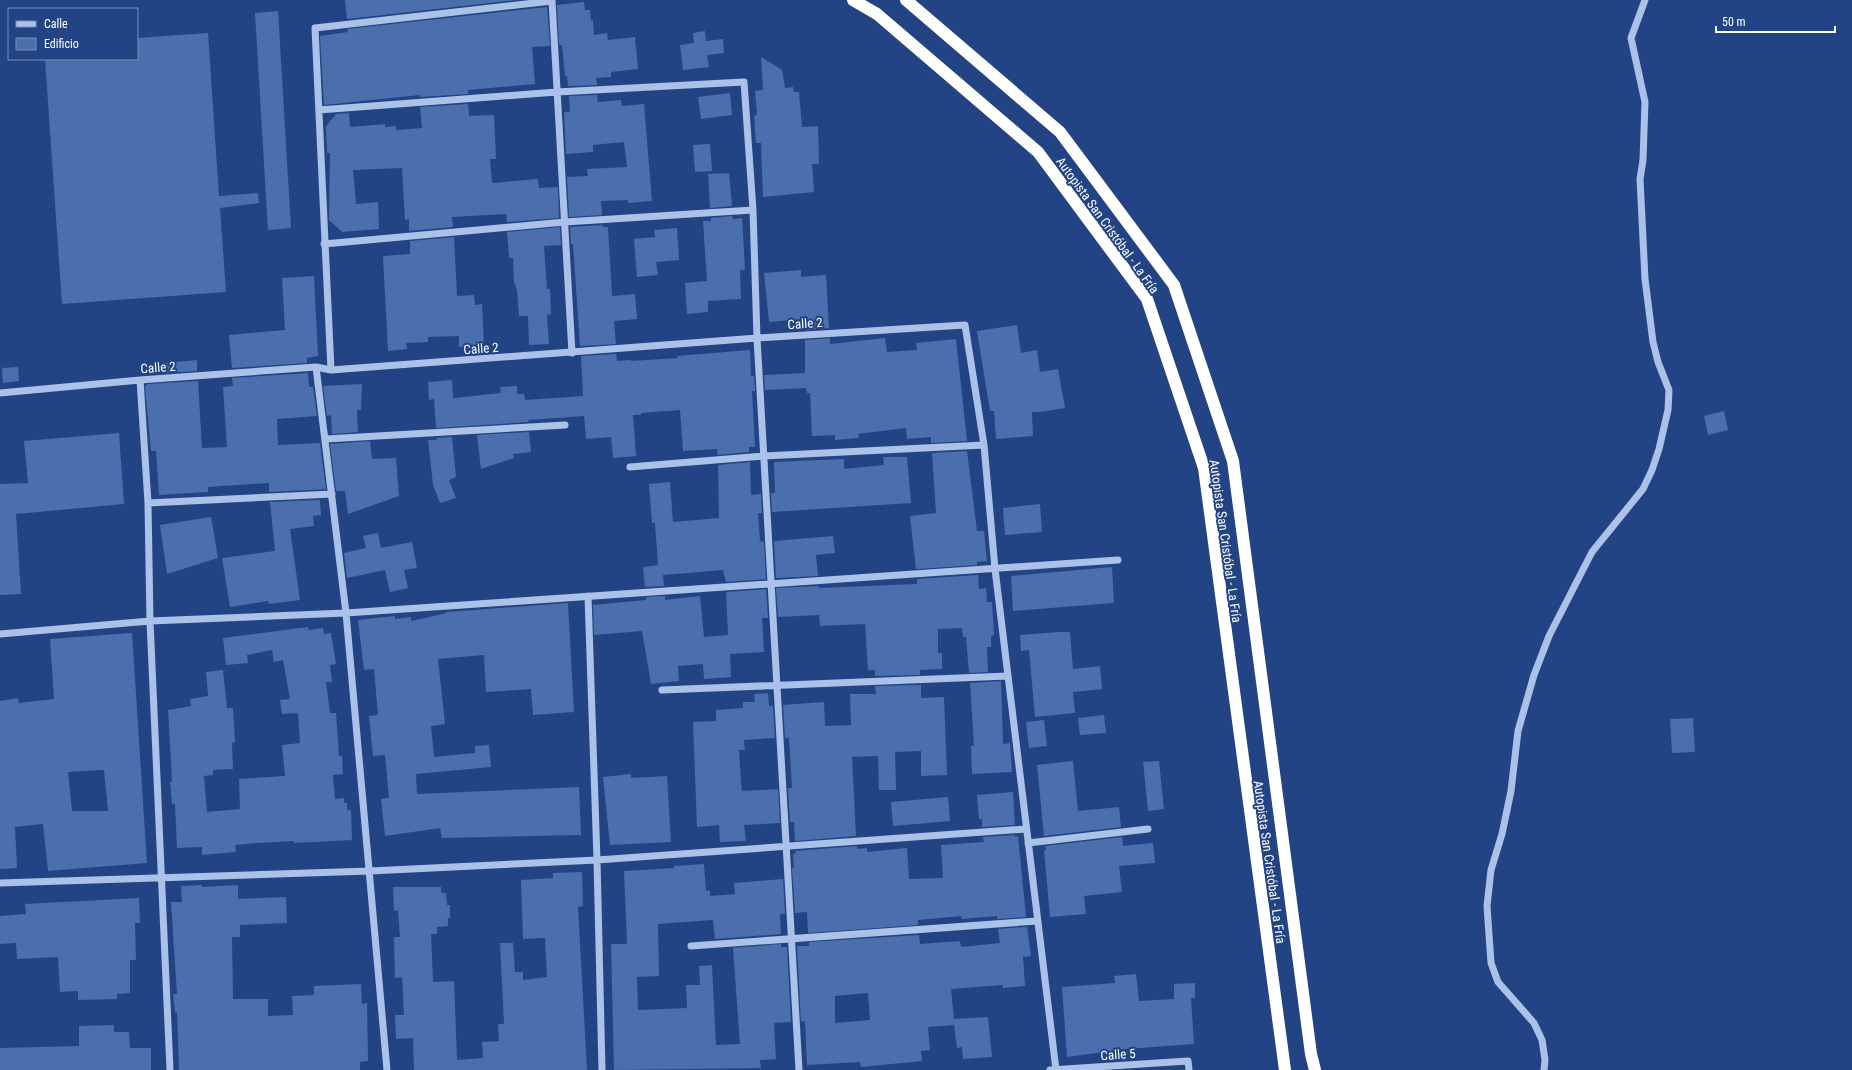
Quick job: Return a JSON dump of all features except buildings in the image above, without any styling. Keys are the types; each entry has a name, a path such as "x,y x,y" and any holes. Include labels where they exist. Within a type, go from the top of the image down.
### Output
{"highway":[{"name":"Autopista San Cristóbal - La Fría","path":"853,0 877,14 1038,152 1147,299 1204,468 1285,1070"},
{"name":"Autopista San Cristóbal - La Fría","path":"906,0 1060,132 1174,285 1233,461 1311,1054 1315,1070"}],"street":[{"path":"1544,1070 1545,1060 1542,1040 1534,1023 1498,982 1491,963 1487,906 1491,870 1502,834 1511,791 1518,732 1534,675 1549,636 1592,552 1643,489 1652,470 1659,449 1668,410 1669,390 1658,362 1651,328 1645,279 1644,238 1640,199 1645,102 1631,38 1645,0"},
{"path":"331,370 315,28 552,1 572,353"},
{"path":"319,110 557,92 744,82 753,210 757,338 799,1070"},
{"path":"324,244 564,222 753,210"},
{"name":"Calle 2","path":"0,393 140,380 316,367 331,370 757,338 965,325 984,445"},
{"path":"316,367 326,439 346,613 387,1070"},
{"path":"140,380 148,503 150,621 170,1070"},
{"path":"326,439 565,425"},
{"path":"630,467 764,456 984,445 995,569 1056,1070"},
{"path":"148,503 332,494"},
{"path":"0,634 150,621 346,613 1118,560"},
{"path":"588,596 597,860 602,1070"},
{"path":"662,690 1008,676"},
{"path":"0,883 370,872 597,860 1026,829"},
{"path":"1028,842 1148,829"},
{"path":"691,946 1037,921"},
{"name":"Calle 5","path":"1050,1070 1188,1061 1189,1070"}]}
